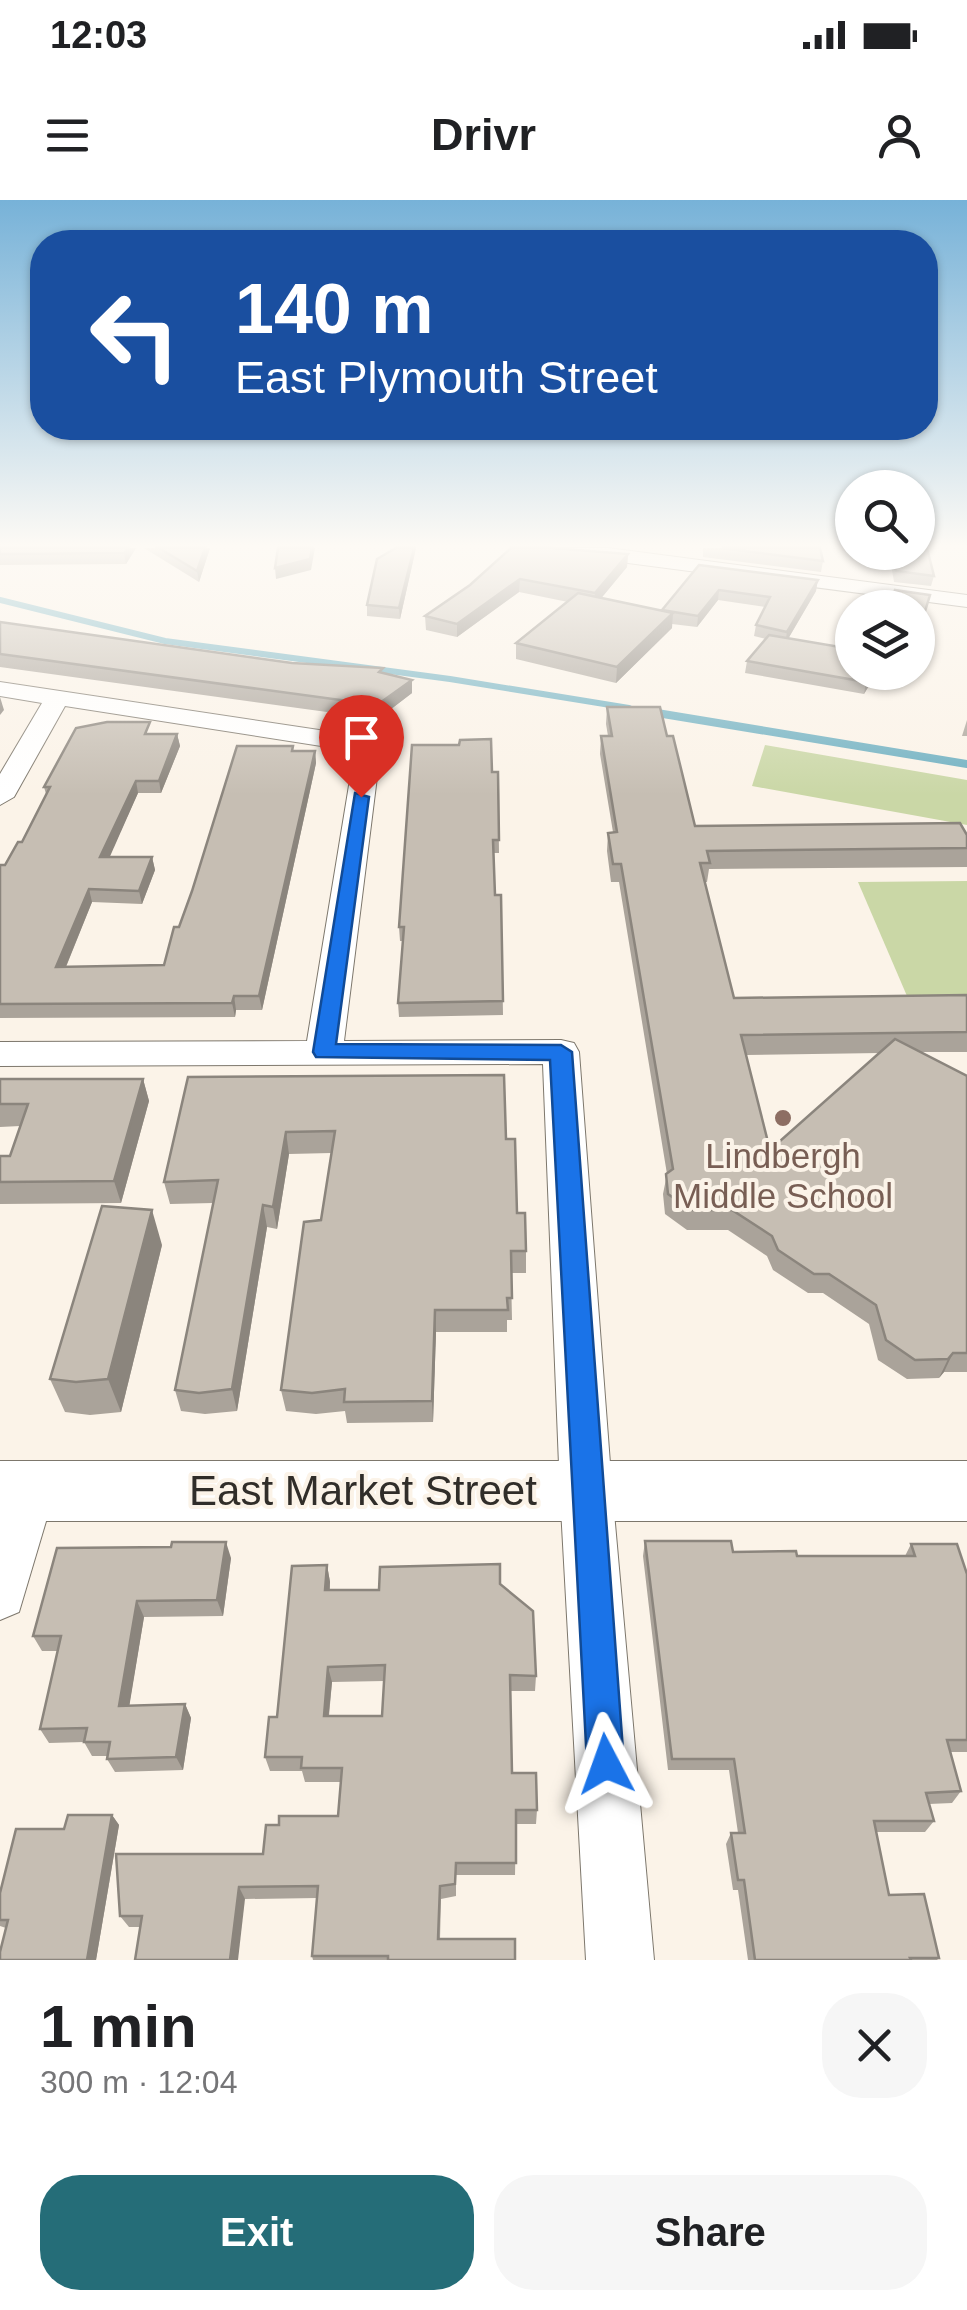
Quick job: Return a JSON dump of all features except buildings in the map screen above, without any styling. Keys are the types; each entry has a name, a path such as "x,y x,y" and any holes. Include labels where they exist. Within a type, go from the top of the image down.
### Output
{"street":[{"path":"0,689 339,740 360,749 366,761 324,1052"},
{"path":"0,798 58,697"},
{"path":"0,1054 561,1052 586,1490 620,1960"},
{"path":"0,1592 15,1491"},
{"name":"East Market Street","path":"15,1491 967,1491"}],"green space":[{"path":"765,745 967,780 967,825 752,786"},
{"path":"967,881 967,1003 910,1003 858,882"}],"waterway":[{"path":"121,630 165,641 450,679 629,708"},
{"path":"651,712 967,764"}],"place":[{"name":"Lindbergh Middle School","path":"783,1118"}],"route":[{"path":"361,797 324,1052 561,1052 606,1764"}]}
